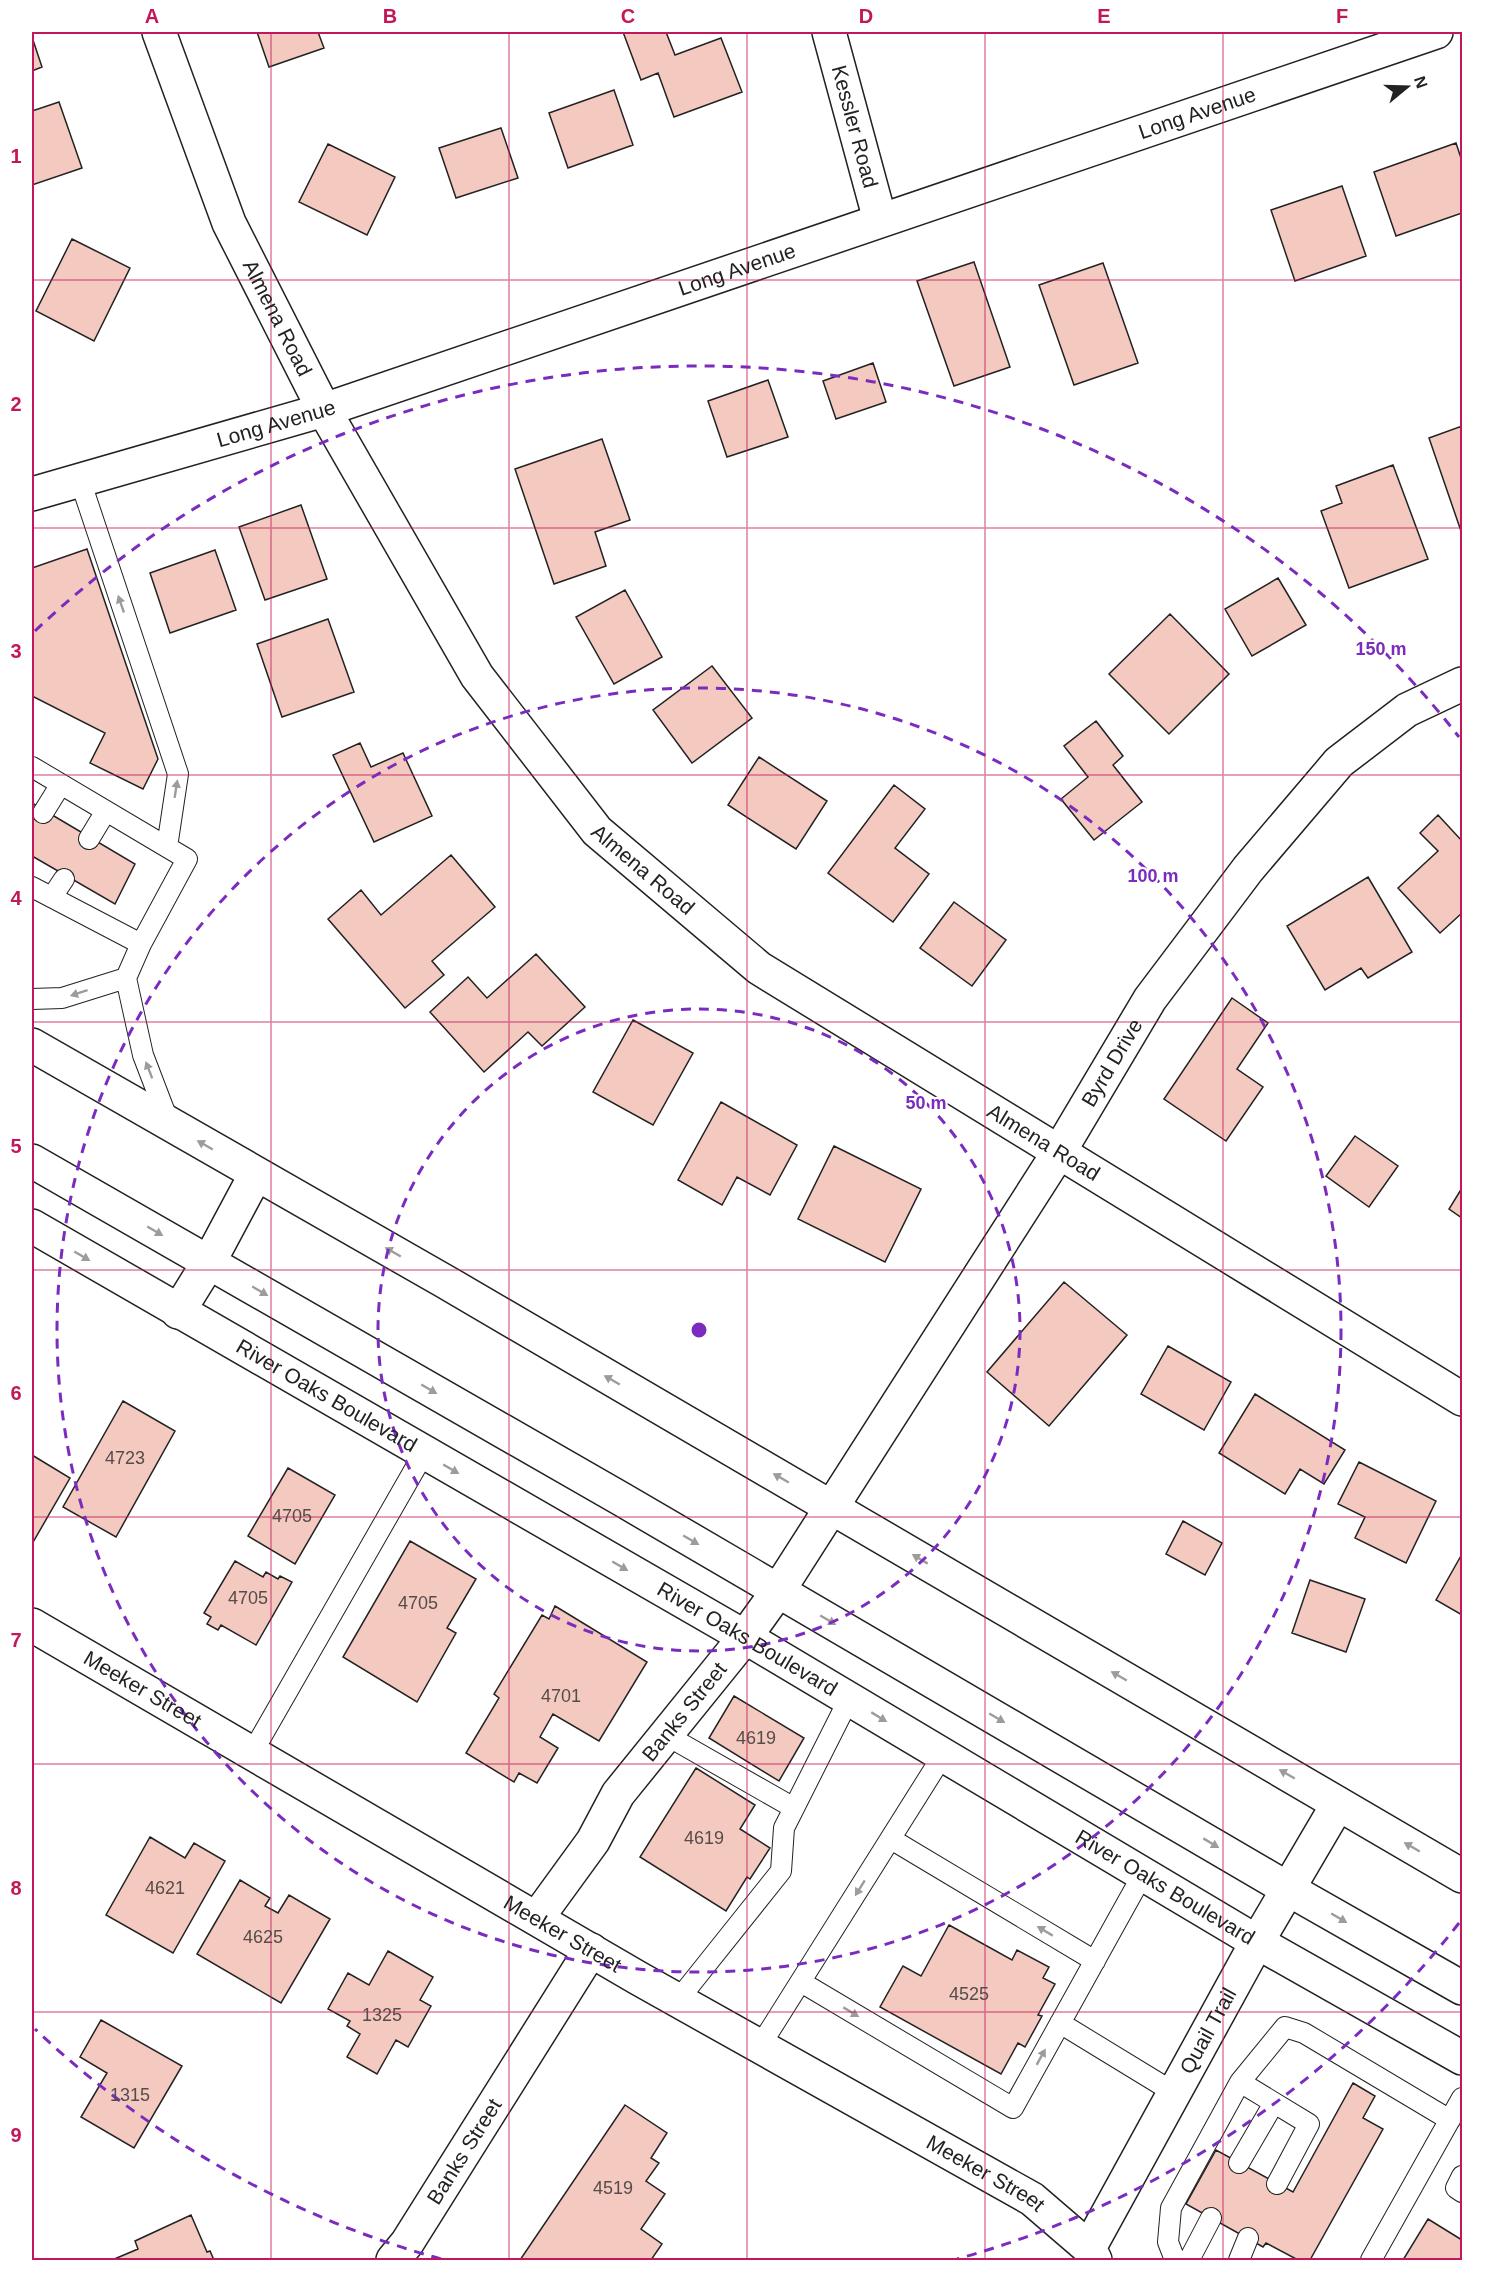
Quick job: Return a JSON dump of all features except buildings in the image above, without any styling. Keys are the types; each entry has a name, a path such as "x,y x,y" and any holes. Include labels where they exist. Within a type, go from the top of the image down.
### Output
{"street":[{"name":"Almena Road","path":"159,32 229,224 324,410 477,676 597,831 759,968 1462,1399"},
{"name":"Kessler Road","path":"830,32 880,220"},
{"name":"Long Avenue","path":"32,494 324,410 1436,32"},
{"name":"Byrd Drive","path":"832,1507 1059,1152 1150,999 1248,869 1339,762 1407,710 1462,684"},
{"path":"32,1045 832,1507 1462,1876"},
{"path":"32,1161 1462,1988"},
{"path":"178,1312 209,1262 256,1174"},
{"name":"River Oaks Boulevard","path":"32,1226 745,1637 1257,1942 1462,2058"},
{"name":"Banks Street","path":"537,1918 592,1841 618,1794 745,1637 778,1591 832,1507"},
{"name":"Meeker Street","path":"32,1625 678,2000 1032,2199 1092,2254"},
{"name":"Quail Trail","path":"1092,2254 1173,2092 1338,1804"},
{"name":"Banks Street","path":"393,2260 407,2243 591,1950"}],"lane":[{"path":"80,480 178,774 167,847"},
{"path":"32,767 187,859 141,944 126,978 143,1055 169,1124"},
{"path":"43,813 61,784"},
{"path":"89,839 106,811"},
{"path":"52,897 64,879"},
{"path":"32,887 141,944"},
{"path":"32,999 62,998 126,978"},
{"path":"252,1753 424,1453"},
{"path":"678,2000 781,1871 784,1828 849,1699"},
{"path":"666,1735 794,1808"},
{"path":"760,2046 943,1755"},
{"path":"891,1839 1095,1961"},
{"path":"801,1982 1013,2108 1143,1874"},
{"path":"1060,2023 1173,2092"},
{"path":"1175,2260 1168,2242 1171,2208 1240,2082 1285,2027 1304,2033 1450,2120"},
{"path":"1240,2082 1309,2124 1277,2184"},
{"path":"1371,2260 1462,2098"},
{"path":"1239,2163 1274,2103"},
{"path":"1462,2176 1456,2188 1462,2192"},
{"path":"1189,2260 1211,2218"},
{"path":"1239,2260 1248,2238"}]}
